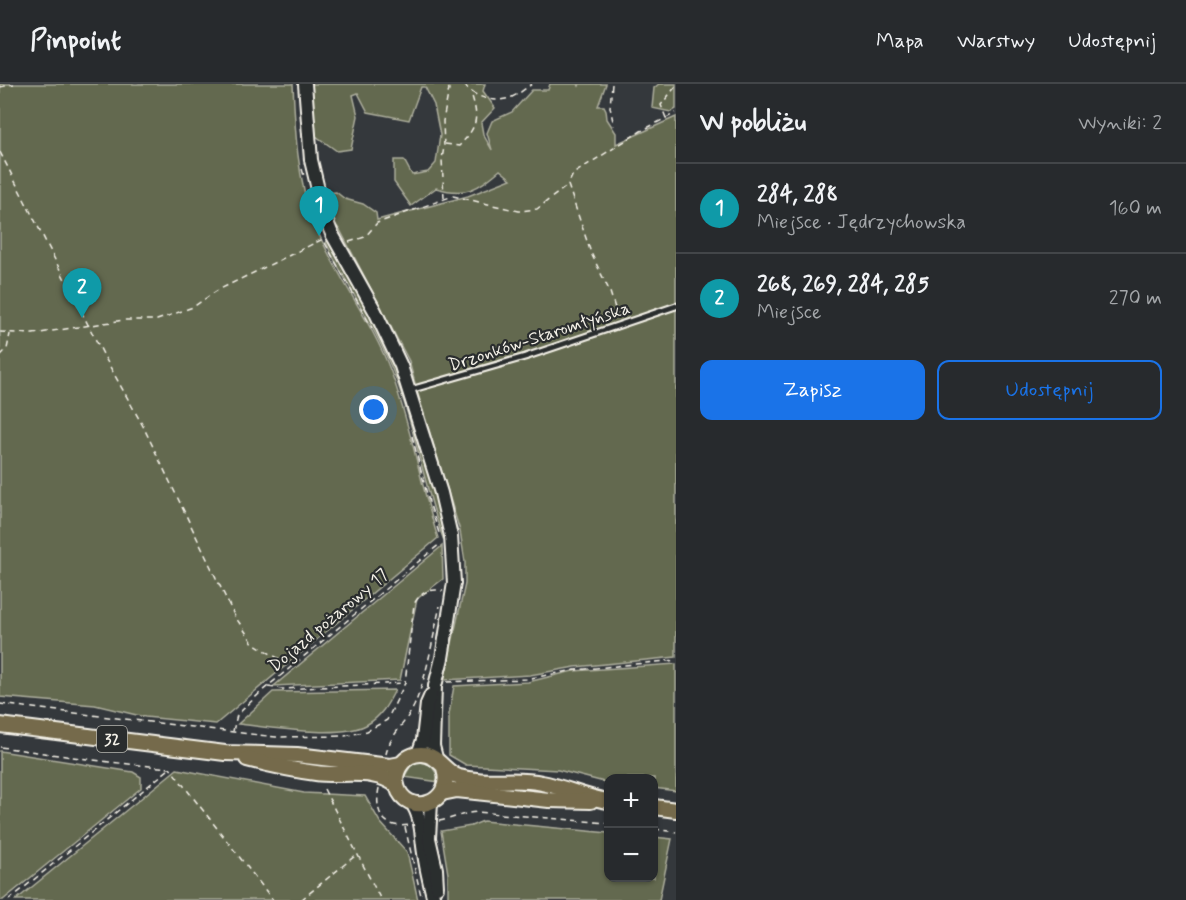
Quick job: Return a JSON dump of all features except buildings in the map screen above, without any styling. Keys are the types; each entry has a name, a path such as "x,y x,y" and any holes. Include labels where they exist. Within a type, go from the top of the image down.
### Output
{"main road":[{"path":"304,84 311,160 328,237 375,311 401,366 447,514 453,551 453,594 436,684 433,746 446,782 442,793"},
{"path":"436,684 427,704 423,740 418,754 430,755 457,776 541,783 604,800"},
{"name":"32","path":"0,725 225,753 312,773 336,776 382,771 418,754"},
{"path":"397,786 397,775 401,764"},
{"name":"32","path":"382,771 397,786 400,793 411,802"},
{"path":"411,802 423,804 431,802 442,793 457,790 549,800 604,800"},
{"path":"411,802 424,823 429,838 436,869 435,900"},
{"path":"424,823 431,802"},
{"path":"658,808 676,810"}],"lane":[{"name":"Drzonków-Staromłyńska","path":"410,390 525,357 676,306"}],"path":[{"path":"0,87 14,84"},
{"path":"444,199 443,120 449,89 446,84"},
{"path":"464,84 471,92 484,98 500,100 511,98 532,84"},
{"path":"612,84 610,107 614,126"},
{"path":"666,118 661,105 676,86"},
{"path":"444,144 459,146 470,135 476,123 476,110 471,92"},
{"path":"0,332 33,334 124,320 157,320 193,307 218,290 328,237 354,241 365,237 377,223 453,196 519,211 537,209 568,185 573,174 641,131 676,113"},
{"path":"0,152 88,325 143,426 234,615 253,643 285,663 287,669"},
{"path":"302,170 305,180"},
{"path":"568,185 591,253 610,292 620,325"},
{"path":"328,237 334,263 372,328"},
{"path":"0,356 6,349 10,333"},
{"path":"411,432 443,551"},
{"name":"Dojazd pożarowy 17","path":"233,732 237,715 266,687 442,542"},
{"path":"0,704 276,736 345,736 367,731 387,720 405,683 414,604 419,596 436,589 453,594"},
{"path":"441,602 425,676 407,719 389,742 377,806 382,817 391,824 405,826 451,819 466,812 604,823"},
{"path":"436,684 526,679 576,670 676,660"},
{"path":"266,687 282,689 405,683"},
{"path":"0,747 170,768 273,900"},
{"path":"9,900 170,768"},
{"path":"324,789 381,900"},
{"path":"405,826 422,900"},
{"path":"658,830 676,832"},
{"path":"301,900 356,854"}],"green space":[{"path":"0,84 293,84 298,154 308,206 332,261 383,353 398,392 438,538 216,724 145,717 95,705 0,697"},
{"path":"313,84 485,84 483,91 495,108 481,123 483,134 492,150 487,133 492,121 512,112 532,90 548,90 550,84 578,84 579,86 580,84 606,84 598,106 604,106 606,110 607,119 616,133 616,144 676,117 676,304 523,355 416,387 409,361 341,232 330,217 327,193 336,192 345,199 363,204 376,213 377,220 468,196 511,179 500,170 471,190 456,192 436,188 411,206 394,182 394,160 404,160 412,175 428,172 436,163 440,135 434,105 425,87 421,87 409,120 368,112 358,93 353,95 358,116 351,149 337,151 316,136 310,90"},
{"path":"659,84 676,84 676,109 671,112 652,108 654,88"},
{"path":"329,240 347,268 398,367 447,532 443,538 396,379 374,330 331,253 326,242"},
{"path":"676,309 676,657 575,667 530,675 444,680 465,584 465,562 460,531 417,391 524,360"},
{"path":"442,546 443,579 417,599 400,680 274,686"},
{"path":"676,664 676,791 658,789 658,774 604,774 604,782 558,770 466,765 449,755 449,714 454,686 528,682 573,671"},
{"path":"395,690 387,705 376,718 355,729 322,732 238,724 273,692"},
{"path":"0,751 133,772 141,777 141,788 3,900 0,900"},
{"path":"418,761 431,765 440,782 404,777 410,767"},
{"path":"177,769 304,793 365,796 380,822 407,852 418,900 16,900"},
{"path":"483,821 604,833 604,882 658,882 658,837 672,839 659,900 448,900 448,874 441,831 471,826"}],"place":[{"name":"284, 288","path":"319,236"},
{"name":"268, 269, 284, 285","path":"82,318"}]}
